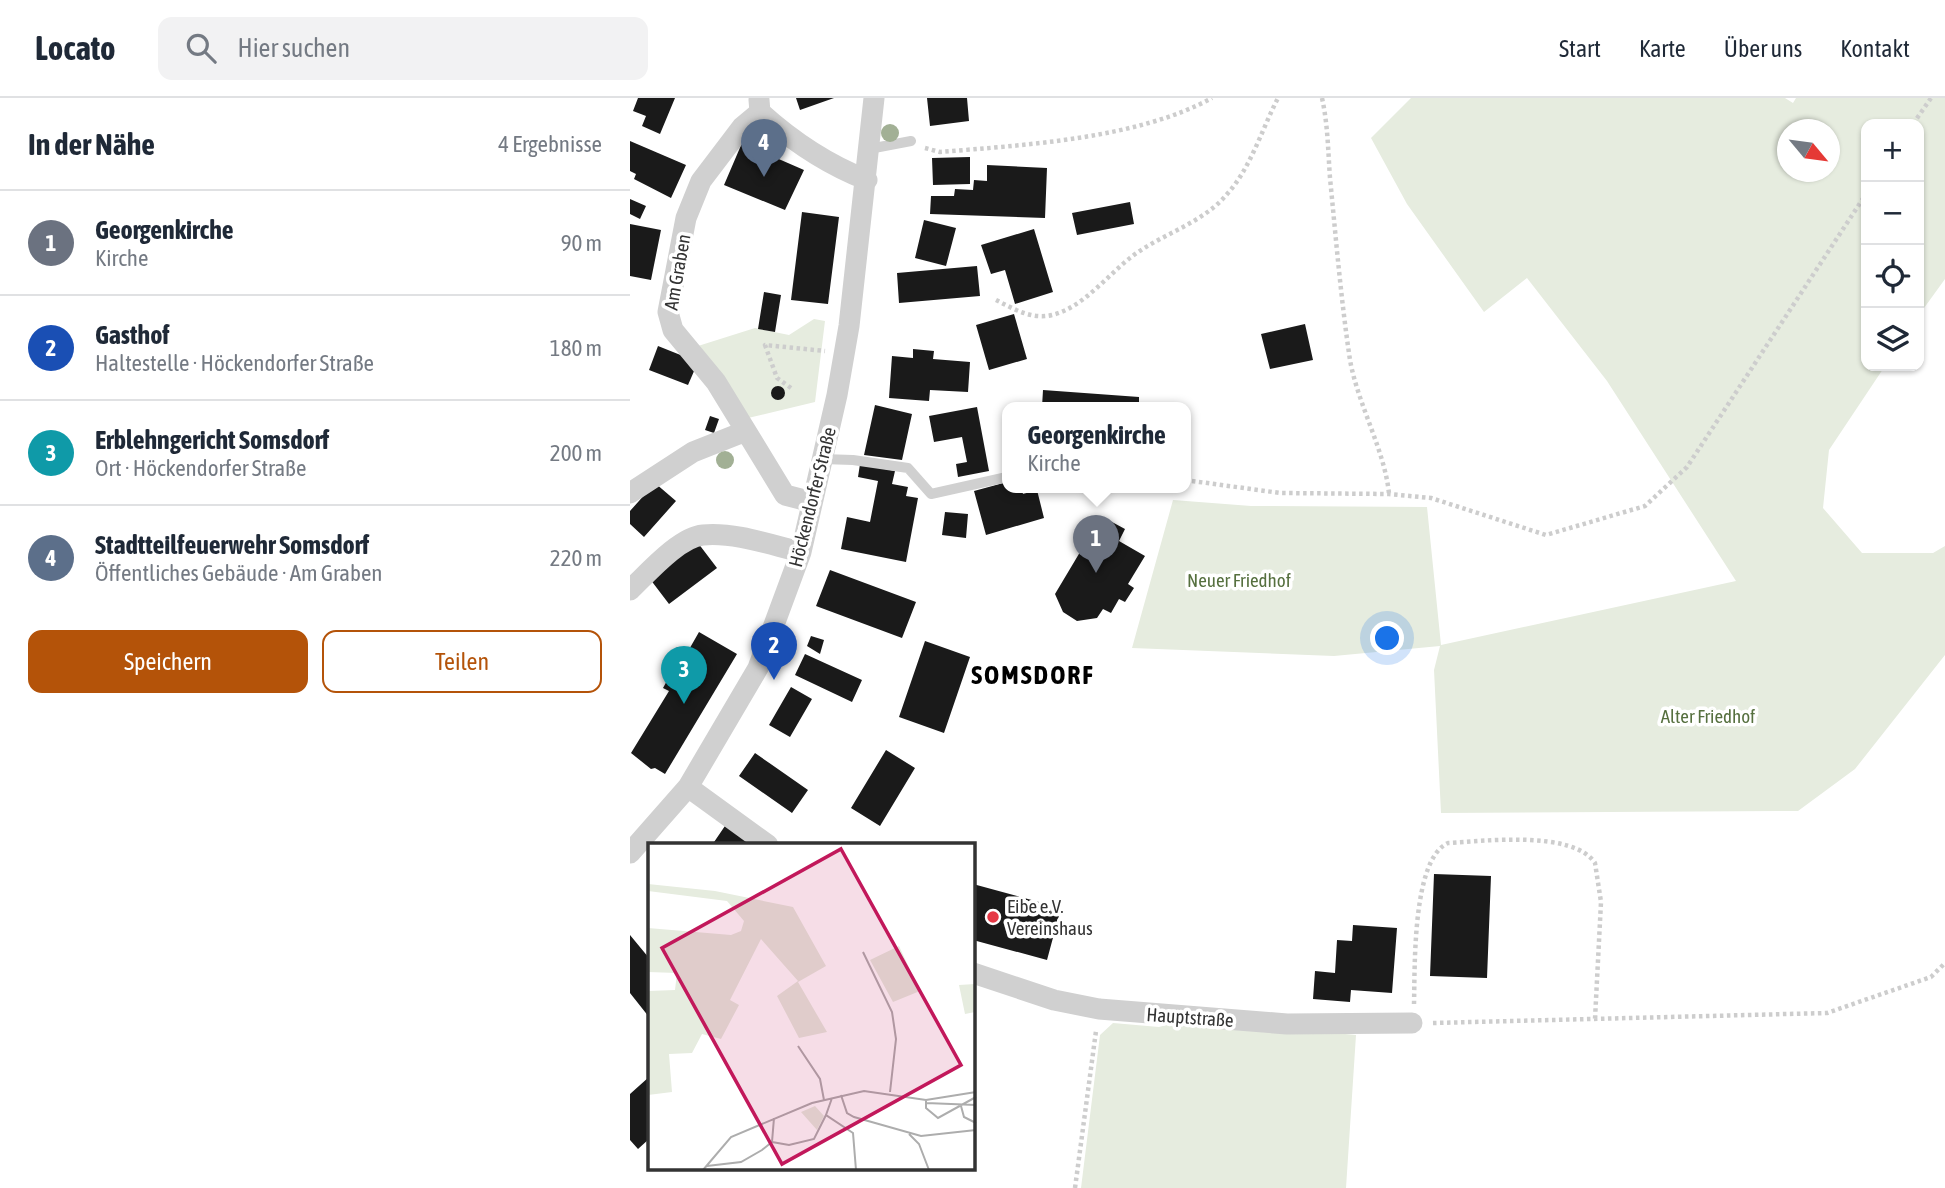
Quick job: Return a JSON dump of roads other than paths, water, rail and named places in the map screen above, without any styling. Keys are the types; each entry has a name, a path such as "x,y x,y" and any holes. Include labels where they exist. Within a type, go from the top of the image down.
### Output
{"street":[{"name":"Höckendorfer Straße","path":"630,853 688,787 758,668 801,552 849,326 874,98"},
{"name":"Am Graben","path":"811,502 785,495 716,382 673,330 668,312 687,218 701,181 760,105 813,154 867,180"},
{"path":"630,494 693,452 746,432"},
{"path":"630,590 666,555 702,534 755,540 801,552"},
{"path":"688,787 765,843"},
{"name":"Hauptstraße","path":"975,974 1054,1000 1099,1009 1287,1024 1412,1023"}],"lane":[{"path":"869,149 911,141"},
{"path":"822,460 853,460 908,468 931,494 1002,478"}],"place":[{"name":"Stadtteilfeuerwehr Somsdorf","path":"764,177"},
{"name":"Georgenkirche","path":"1096,573"},
{"name":"Gasthof","path":"774,680"},
{"name":"Erblehngericht Somsdorf","path":"684,704"},
{"name":"Eibe e.V. Vereinshaus","path":"993,917"}],"district":[{"name":"SOMSDORF","path":"1033,675"}],"park label":[{"name":"Neuer Friedhof","path":"1239,580"},
{"name":"Alter Friedhof","path":"1708,716"}]}
